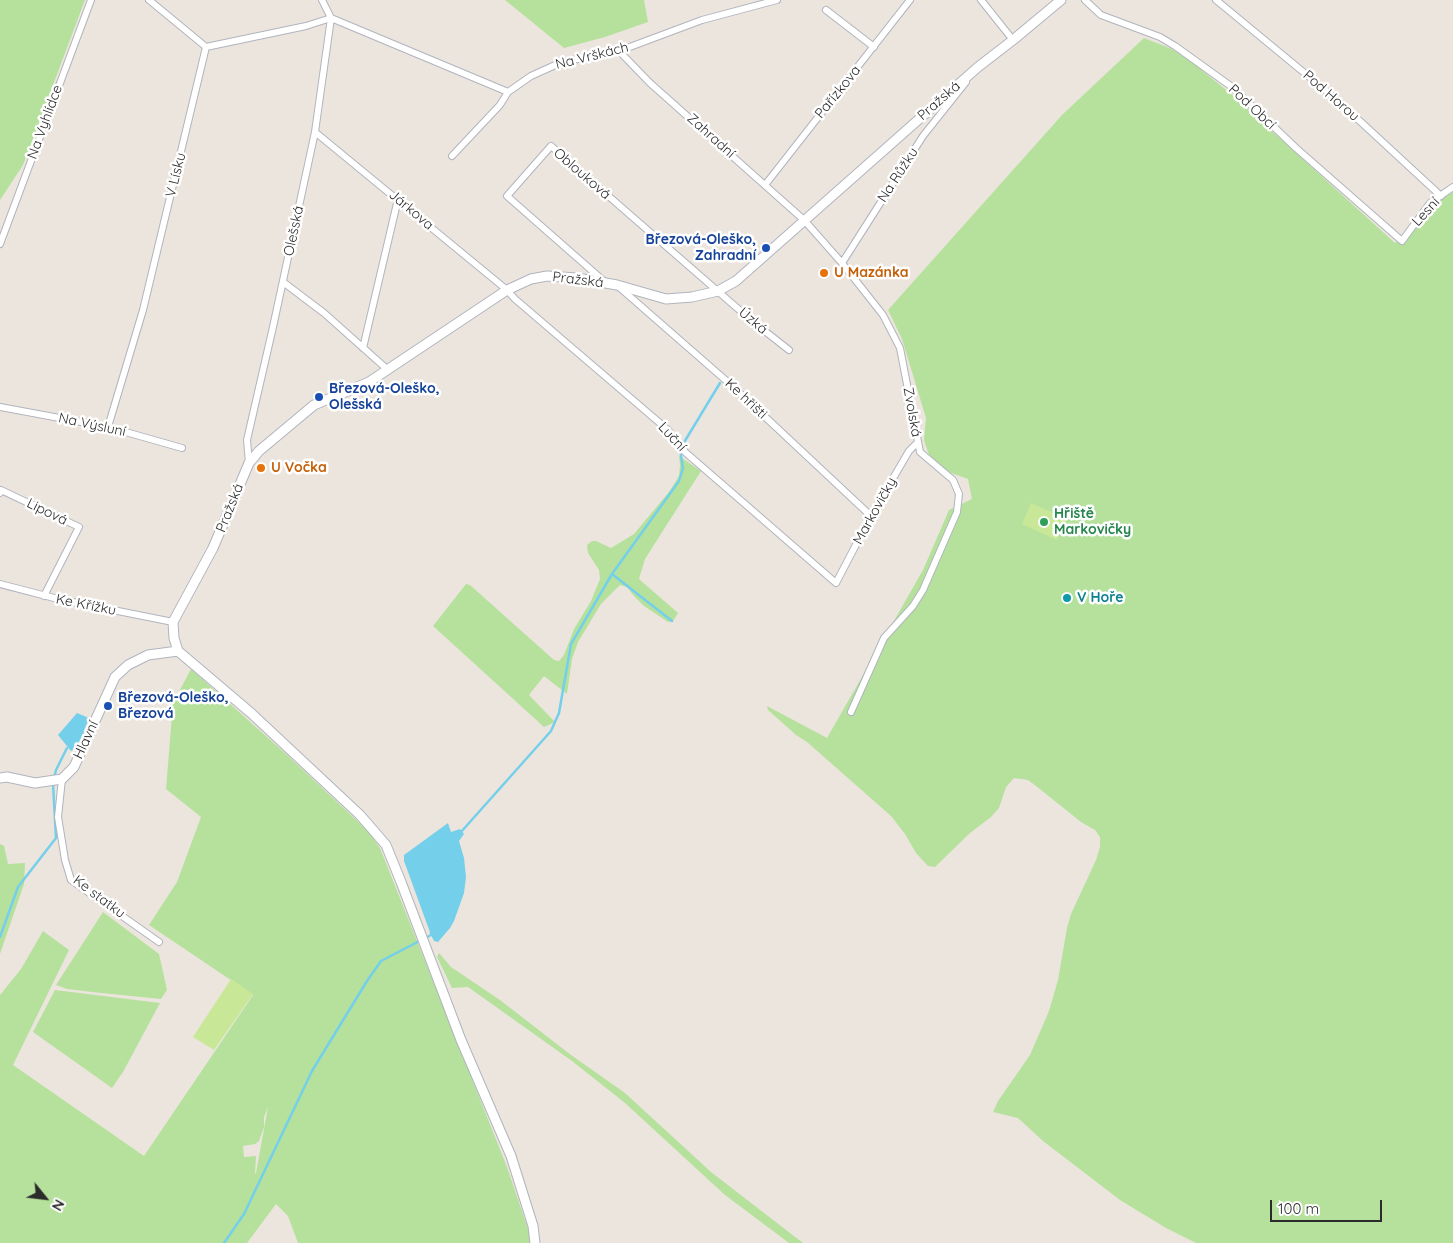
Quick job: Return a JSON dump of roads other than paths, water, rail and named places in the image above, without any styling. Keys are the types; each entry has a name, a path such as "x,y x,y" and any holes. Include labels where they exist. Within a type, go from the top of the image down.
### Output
{"street":[{"name":"Na Vyhlídce","path":"0,244 90,0"},
{"path":"149,0 206,47 306,26 331,18 508,92"},
{"path":"322,0 331,18"},
{"name":"Na Vrškách","path":"452,156 500,105 508,92 531,76 562,62 619,52 702,20 777,0"},
{"name":"Pařízkova","path":"765,184 910,0"},
{"path":"980,0 1013,40"},
{"name":"Pražská","path":"173,622 213,548 249,463 259,451 314,405 369,382 507,290 531,279 546,276 577,278 616,285 666,299 692,297 718,291 736,281 978,67 1060,0"},
{"name":"Pod Obcí","path":"1085,0 1101,14 1117,22 1160,37 1176,46 1232,87 1296,148 1402,241"},
{"name":"Pod Horou","path":"1216,0 1336,99 1441,196"},
{"path":"826,10 874,47"},
{"name":"Olešská","path":"249,463 247,440 315,132 331,18"},
{"name":"V Lísku","path":"108,427 143,310 206,47"},
{"name":"Zahradní","path":"619,52 650,83 804,220"},
{"name":"Na Růžku","path":"842,262 923,136 978,67"},
{"name":"Járkova","path":"315,132 507,290"},
{"name":"Oblouková","path":"606,283 507,196 551,146 718,291"},
{"name":"Lesní","path":"1402,241 1430,203 1453,187"},
{"path":"362,348 398,199"},
{"name":"Zvolská","path":"804,220 842,262 883,315 900,348 920,452 953,480 959,494 958,512 923,590 913,606 884,638 851,712"},
{"path":"283,282 324,314 388,370"},
{"name":"Ke hřišti","path":"616,285 730,384 871,516"},
{"name":"Luční","path":"507,290 515,299 668,430 685,452 836,583"},
{"name":"Úzká","path":"718,291 789,350"},
{"name":"Na Výsluní","path":"0,407 108,427 182,448"},
{"name":"Markovičky","path":"836,583 871,516 909,451 918,442"},
{"name":"Lipová","path":"0,493 1,490 79,527 44,596"},
{"name":"Ke Křížku","path":"0,584 44,596 173,622"},
{"path":"173,622 174,638 178,652 250,713 346,802 386,845 461,1040 511,1156 533,1226 535,1243"},
{"name":"Hlavní","path":"62,779 74,766 115,678 128,664 148,655 178,652"},
{"path":"0,778 7,777 35,783 62,779"},
{"name":"Ke statku","path":"62,779 58,818 65,860 71,880 158,942"}],"water":[{"path":"77,713 89,718 78,746 71,751 58,735"},
{"path":"448,823 451,832 460,829 464,834 459,841 464,858 466,877 464,893 454,921 438,942 434,941 431,935 404,861 404,855"}],"waterway":[{"path":"461,832 551,731 559,713 571,644 612,574 679,481 683,468 680,449 720,383"},
{"path":"612,574 672,621"},
{"path":"54,778 67,748"},
{"path":"0,937 18,887 56,838 53,784"},
{"path":"224,1243 244,1214 312,1071 367,981 381,961 431,935 431,933"}],"place":[{"name":"Březová-Oleško, Zahradní","path":"766,248"},
{"name":"U Mazánka","path":"824,273"},
{"name":"Březová-Oleško, Olešská","path":"319,397"},
{"name":"U Vočka","path":"261,468"},
{"name":"Hřiště Markovičky","path":"1044,522"},
{"name":"V Hoře","path":"1067,598"},
{"name":"Březová-Oleško, Březová","path":"108,706"}]}
